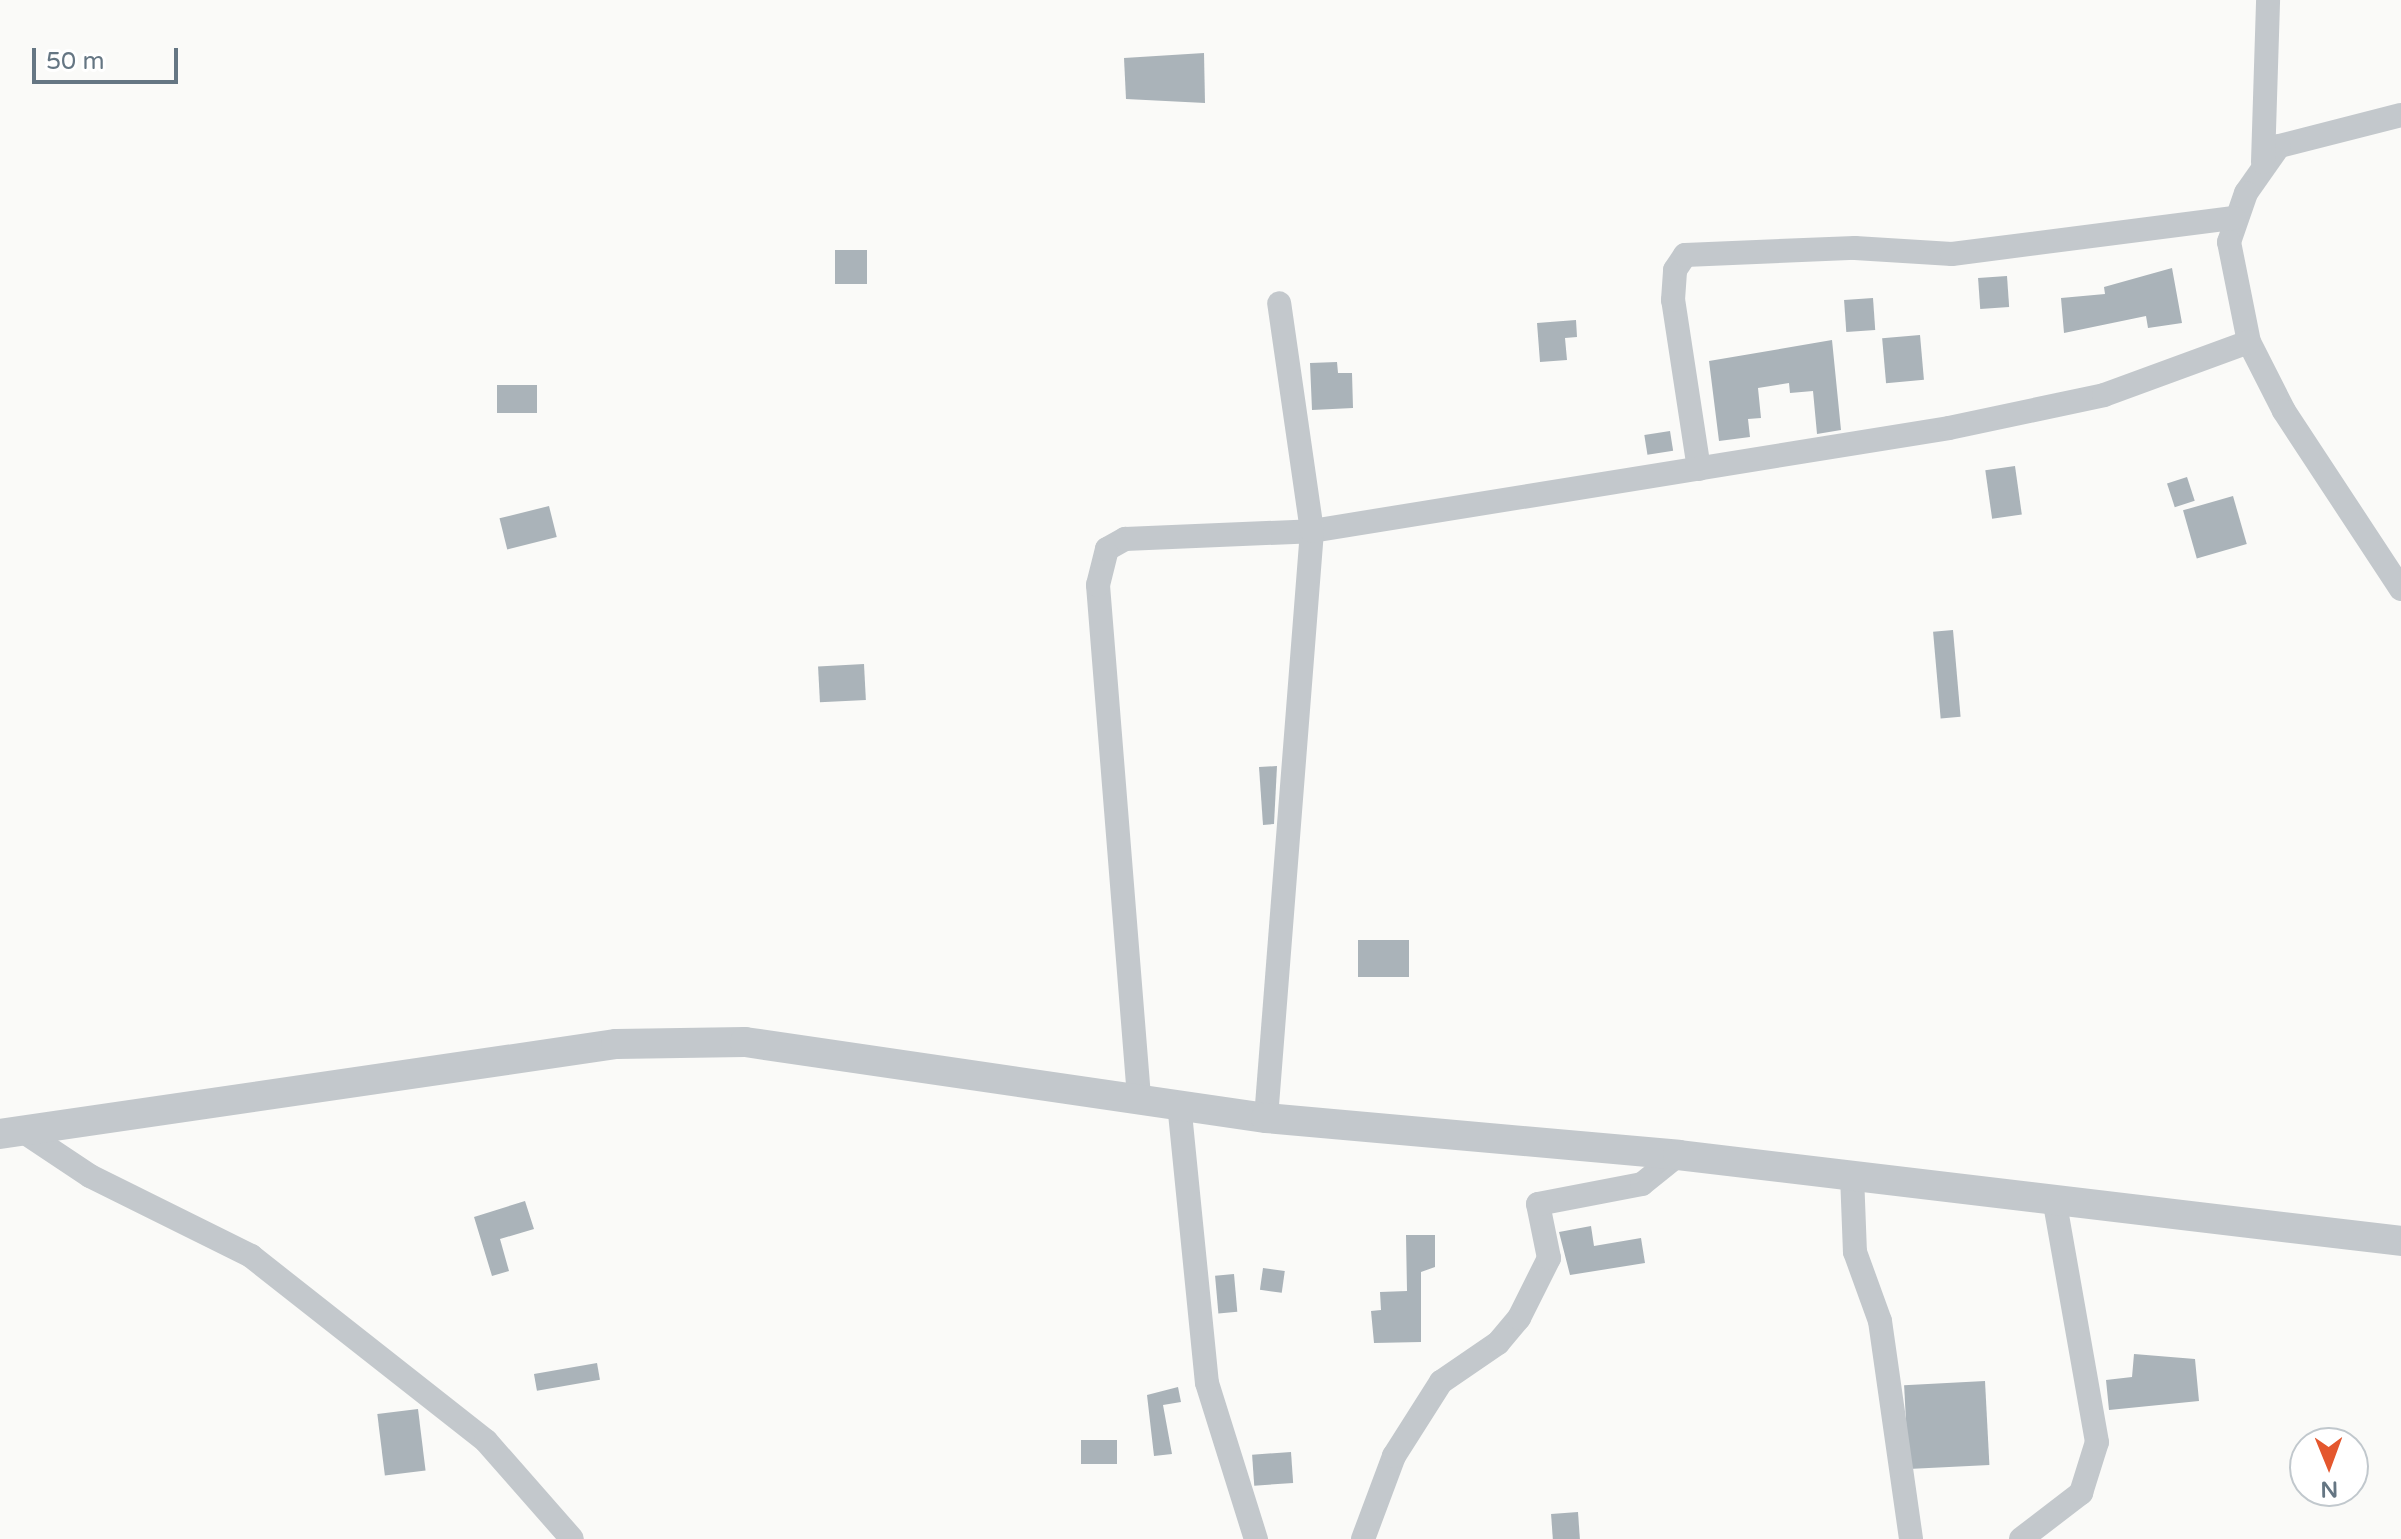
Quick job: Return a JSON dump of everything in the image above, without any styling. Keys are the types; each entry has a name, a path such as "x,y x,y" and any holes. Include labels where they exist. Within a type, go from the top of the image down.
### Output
{"street":[{"path":"2268,0 2263,162 2234,218 2229,242 2249,342 2284,411 2401,589"},
{"path":"2263,162 2300,138 2401,115"},
{"path":"1699,469 1673,300 1675,270 1685,255 1855,248 1952,254 2234,218"},
{"path":"1266,1118 1312,531 1279,303"},
{"path":"1139,1097 1099,564 1125,539 1312,531 1699,469 2104,395 2249,342"},
{"path":"10,1132 616,1044 745,1042 1139,1097 1266,1118 1678,1155 2401,1241"},
{"path":"1179,1103 1207,1383 1256,1539"},
{"path":"10,1132 90,1176 251,1256 486,1441 572,1539"},
{"path":"1363,1539 1394,1456 1441,1382 1498,1343 1519,1318 1549,1258 1538,1204 1642,1184 1678,1155"},
{"path":"1852,1175 1855,1252 1880,1321 1911,1539"},
{"path":"2021,1539 2081,1493 2097,1442 2054,1199"}],"building":[{"path":"1204,53 1205,103 1126,99 1124,58"},
{"path":"835,250 867,250 867,284 835,284"},
{"path":"2172,268 2182,323 2148,328 2146,316 2064,333 2061,298 2105,294 2104,287"},
{"path":"2007,276 2009,307 1980,309 1978,278"},
{"path":"1873,298 1875,330 1846,332 1844,300"},
{"path":"1576,320 1577,337 1565,338 1567,360 1540,362 1537,323"},
{"path":"1920,335 1924,380 1886,383 1882,338"},
{"path":"1832,340 1841,430 1817,434 1813,391 1790,393 1789,383 1758,388 1761,418 1748,419 1750,437 1719,441 1709,361"},
{"path":"1337,362 1338,373 1352,373 1353,408 1312,410 1310,363"},
{"path":"497,385 537,385 537,413 497,413"},
{"path":"1670,431 1673,451 1647,455 1644,435"},
{"path":"2015,466 2022,515 1992,519 1985,470"},
{"path":"2187,477 2195,501 2175,507 2167,483"},
{"path":"2233,496 2247,544 2197,558 2183,510"},
{"path":"549,506 557,537 507,549 500,518"},
{"path":"1953,630 1961,717 1941,718 1933,632"},
{"path":"864,664 866,700 820,702 818,666"},
{"path":"1277,766 1274,824 1263,825 1259,767"},
{"path":"1358,940 1409,940 1409,977 1358,977"},
{"path":"525,1201 534,1229 500,1239 509,1271 492,1276 474,1217"},
{"path":"1591,1226 1594,1246 1641,1238 1645,1263 1570,1275 1559,1232"},
{"path":"1406,1235 1435,1235 1435,1267 1421,1272 1421,1342 1374,1343 1371,1311 1381,1310 1380,1292 1407,1291"},
{"path":"1263,1268 1285,1271 1282,1293 1260,1290"},
{"path":"1234,1274 1237,1312 1218,1314 1215,1276"},
{"path":"2134,1354 2195,1359 2199,1401 2109,1410 2106,1380 2132,1377"},
{"path":"597,1363 600,1380 537,1391 534,1374"},
{"path":"1985,1381 1989,1465 1909,1469 1904,1385"},
{"path":"1178,1387 1181,1402 1163,1405 1172,1454 1154,1456 1147,1395"},
{"path":"418,1409 426,1471 385,1476 377,1414"},
{"path":"1081,1440 1117,1440 1117,1464 1081,1464"},
{"path":"1291,1452 1293,1483 1254,1486 1252,1455"},
{"path":"1578,1512 1580,1539 1553,1539 1551,1514"}]}
